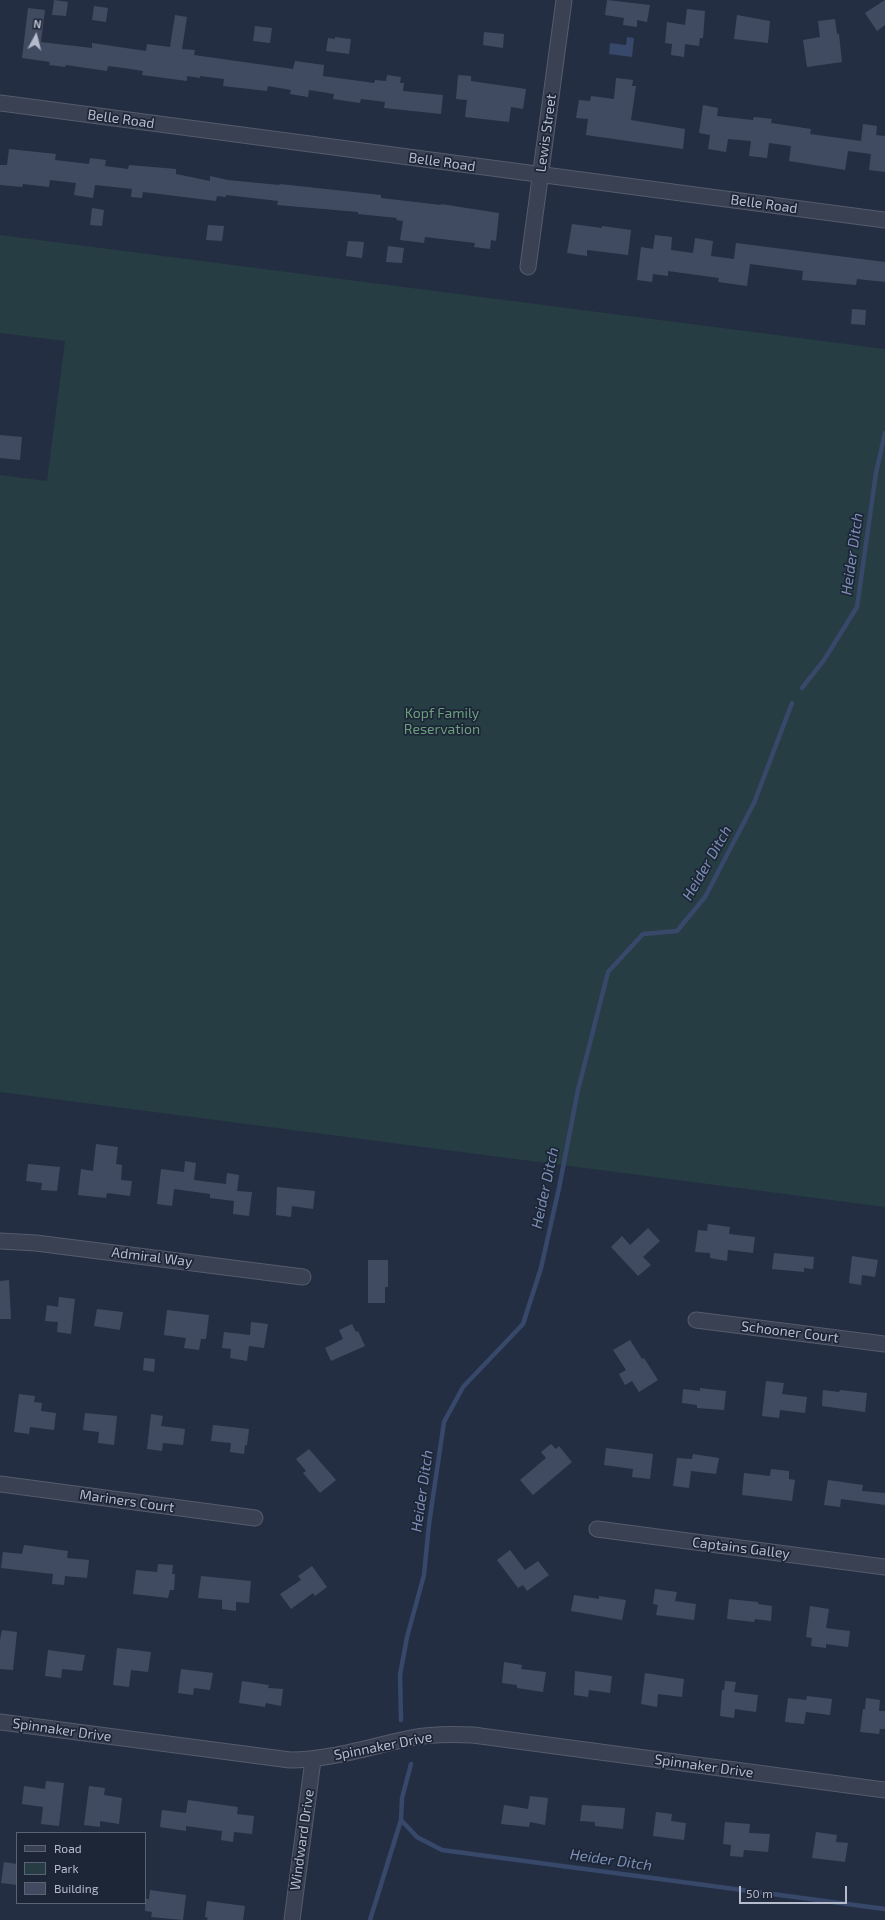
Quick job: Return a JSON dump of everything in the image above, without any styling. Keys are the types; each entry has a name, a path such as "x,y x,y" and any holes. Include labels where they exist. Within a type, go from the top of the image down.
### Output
{"street":[{"name":"Lewis Street","path":"528,267 564,0"},
{"name":"Belle Road","path":"0,103 885,220"},
{"name":"Admiral Way","path":"0,1241 36,1242 303,1277"},
{"name":"Schooner Court","path":"696,1320 885,1344"},
{"name":"Mariners Court","path":"0,1484 255,1518"},
{"name":"Captains Galley","path":"596,1529 885,1567"},
{"name":"Spinnaker Drive","path":"0,1722 272,1759 313,1760 412,1738 444,1734 473,1735 885,1790"},
{"name":"Windward Drive","path":"292,1920 313,1760"}],"green space":[{"name":"Kopf Family Reservation","path":"0,235 885,349 885,1207 0,1092 0,475 47,481 65,341 0,333"}],"water":[{"path":"627,37 634,38 632,57 609,54 610,43 626,45"}],"building":[{"path":"54,0 68,2 66,16 52,15"},
{"path":"607,0 650,5 647,22 637,20 637,27 623,25 624,18 605,15"},
{"path":"885,0 885,25 877,31 865,13"},
{"path":"94,6 108,8 106,22 92,20"},
{"path":"28,8 45,10 41,42 92,48 92,43 146,51 147,44 170,47 175,15 187,17 182,49 195,50 194,55 293,69 295,61 324,65 323,76 374,83 375,80 386,81 387,75 401,77 400,83 404,83 403,91 443,95 441,114 384,108 385,102 361,99 360,103 333,99 334,94 309,90 308,97 290,94 291,90 268,86 267,91 223,86 224,79 200,76 200,78 187,76 187,81 142,75 143,71 108,66 107,71 66,65 65,67 49,65 50,62 22,58"},
{"path":"687,9 705,11 703,38 700,38 699,46 685,44 684,57 671,55 672,44 665,43 667,22 685,25"},
{"path":"737,15 770,21 768,43 734,39"},
{"path":"835,19 837,34 839,34 842,62 807,67 803,40 820,37 818,21"},
{"path":"255,26 272,28 270,43 253,41"},
{"path":"484,32 504,34 503,48 483,45"},
{"path":"335,37 351,39 349,54 326,51 328,38 335,39"},
{"path":"458,75 471,76 471,81 526,89 523,109 511,107 509,122 465,117 467,100 456,99"},
{"path":"616,78 633,80 632,86 636,86 631,120 685,129 683,149 586,135 588,119 576,118 579,100 590,101 591,96 614,99"},
{"path":"703,105 718,108 717,116 753,120 754,117 772,119 771,123 811,129 810,134 861,141 863,124 877,126 876,135 885,136 885,172 869,170 871,154 848,151 845,170 789,161 791,146 769,143 767,158 749,156 751,141 728,139 726,152 708,149 710,135 699,133"},
{"path":"9,149 56,154 55,160 89,164 90,158 106,160 105,166 128,169 129,165 176,169 176,174 210,181 210,176 228,180 381,195 381,198 441,204 499,213 496,241 491,240 490,249 474,247 475,243 425,237 424,243 400,240 403,221 396,220 397,218 358,214 358,212 277,205 278,201 226,195 226,197 217,196 216,201 143,192 142,198 131,197 132,189 95,185 93,198 74,195 76,183 50,180 49,187 23,184 22,187 0,185 0,165 7,165"},
{"path":"92,208 104,210 102,226 90,225"},
{"path":"572,224 631,230 628,255 587,250 587,256 567,253"},
{"path":"208,225 224,226 222,241 206,240"},
{"path":"655,235 672,237 671,250 693,253 695,238 713,241 711,256 734,259 736,243 885,262 885,282 857,279 856,285 802,280 803,271 750,264 747,286 718,282 719,278 668,271 668,276 653,274 652,282 637,280 641,247 653,249"},
{"path":"348,241 364,242 362,258 346,256"},
{"path":"388,246 404,248 402,263 386,262"},
{"path":"852,309 866,310 865,325 851,324"},
{"path":"0,435 22,437 20,460 0,458"},
{"path":"96,1144 118,1147 116,1164 122,1165 121,1180 132,1181 130,1196 107,1193 106,1198 78,1195 81,1169 93,1171"},
{"path":"185,1161 196,1163 194,1180 226,1184 227,1173 239,1175 237,1191 252,1192 249,1216 233,1214 234,1201 210,1198 210,1194 174,1189 172,1206 157,1204 161,1169 184,1172"},
{"path":"28,1164 60,1167 57,1191 41,1190 42,1183 26,1181"},
{"path":"277,1187 315,1191 313,1209 292,1206 291,1217 276,1215"},
{"path":"708,1224 730,1227 729,1234 755,1237 753,1253 728,1250 727,1261 710,1258 710,1253 695,1252 698,1230 707,1231"},
{"path":"648,1228 660,1241 643,1257 651,1265 638,1276 611,1247 622,1236 630,1245"},
{"path":"774,1253 814,1257 813,1269 804,1268 804,1272 772,1269"},
{"path":"852,1256 878,1260 875,1277 862,1275 861,1285 849,1283"},
{"path":"368,1260 388,1260 388,1287 385,1287 385,1303 368,1303"},
{"path":"9,1280 11,1319 0,1319 0,1281"},
{"path":"59,1297 75,1299 71,1334 57,1332 58,1322 45,1321 47,1305 58,1307"},
{"path":"97,1309 123,1312 120,1330 94,1326"},
{"path":"167,1310 209,1315 206,1339 201,1339 199,1350 184,1348 186,1338 164,1335"},
{"path":"251,1322 268,1324 264,1348 249,1346 247,1361 230,1358 231,1349 222,1348 224,1332 250,1335"},
{"path":"352,1324 356,1332 358,1331 365,1346 331,1361 325,1348 343,1339 339,1330"},
{"path":"630,1340 658,1380 639,1392 632,1381 625,1385 619,1374 626,1370 613,1350"},
{"path":"144,1358 155,1359 154,1372 143,1370"},
{"path":"766,1381 784,1383 782,1394 807,1397 805,1413 780,1410 779,1418 762,1416"},
{"path":"700,1388 726,1391 724,1410 697,1408 697,1405 682,1403 683,1389 700,1391"},
{"path":"823,1390 867,1393 865,1412 822,1406"},
{"path":"19,1394 35,1396 34,1402 42,1403 41,1411 56,1413 54,1430 30,1427 29,1434 14,1432"},
{"path":"85,1413 117,1416 114,1445 98,1443 99,1432 83,1430"},
{"path":"151,1414 163,1416 161,1426 185,1429 183,1445 163,1443 162,1451 147,1449"},
{"path":"213,1425 249,1429 244,1454 230,1452 231,1443 211,1441"},
{"path":"551,1444 556,1449 559,1446 572,1462 533,1495 520,1480 546,1458 541,1452"},
{"path":"606,1448 653,1454 650,1479 632,1477 633,1469 604,1465"},
{"path":"309,1449 336,1480 320,1493 303,1473 306,1471 296,1459"},
{"path":"693,1454 719,1458 716,1474 691,1471 689,1488 673,1486 677,1458 692,1459"},
{"path":"771,1469 789,1471 789,1479 795,1480 792,1501 742,1495 744,1473 770,1476"},
{"path":"828,1480 863,1485 862,1491 885,1493 885,1505 841,1499 840,1507 824,1505"},
{"path":"24,1545 68,1551 67,1558 89,1560 87,1578 65,1576 64,1585 52,1584 53,1574 1,1568 3,1552 22,1554"},
{"path":"510,1550 525,1570 538,1561 549,1575 527,1591 523,1585 518,1588 497,1560"},
{"path":"158,1564 173,1565 172,1574 175,1574 174,1590 170,1590 168,1598 133,1594 136,1570 157,1572"},
{"path":"312,1566 327,1587 315,1596 313,1593 291,1609 280,1594 301,1580 298,1576"},
{"path":"201,1576 251,1581 249,1603 236,1602 236,1611 222,1609 222,1600 198,1598"},
{"path":"655,1589 677,1592 675,1601 696,1604 694,1620 656,1615 658,1605 653,1604"},
{"path":"574,1595 599,1599 599,1596 626,1600 622,1620 571,1611"},
{"path":"729,1599 758,1602 758,1604 772,1606 771,1621 755,1619 754,1622 727,1619"},
{"path":"810,1606 829,1609 826,1628 850,1631 848,1647 826,1644 826,1648 811,1646 812,1638 806,1637"},
{"path":"2,1630 17,1632 13,1670 0,1669 0,1640"},
{"path":"117,1648 151,1652 148,1672 131,1670 129,1687 113,1685"},
{"path":"48,1650 85,1655 82,1671 62,1669 61,1678 45,1676"},
{"path":"504,1662 522,1665 521,1669 546,1672 543,1692 517,1688 517,1685 502,1683"},
{"path":"181,1669 213,1673 210,1690 194,1688 193,1695 178,1693"},
{"path":"575,1671 612,1676 610,1693 589,1690 588,1697 574,1695"},
{"path":"645,1673 684,1679 682,1697 658,1694 657,1707 641,1704"},
{"path":"242,1681 269,1685 268,1688 283,1689 281,1706 266,1703 265,1707 239,1703"},
{"path":"725,1681 736,1682 734,1692 758,1695 756,1712 735,1709 734,1718 720,1716 722,1690 724,1690"},
{"path":"807,1696 832,1699 830,1715 806,1712 804,1724 785,1722 788,1698 806,1700"},
{"path":"866,1698 880,1700 879,1711 885,1711 885,1729 880,1729 879,1734 860,1732"},
{"path":"46,1781 64,1783 59,1826 41,1824 43,1807 22,1804 24,1786 45,1789"},
{"path":"89,1786 105,1788 104,1795 122,1798 119,1824 100,1821 100,1827 84,1825"},
{"path":"530,1796 548,1798 545,1825 530,1822 529,1827 501,1824 504,1805 528,1809"},
{"path":"188,1800 238,1807 237,1814 254,1816 252,1834 234,1832 233,1842 221,1840 222,1831 186,1826 186,1831 160,1827 162,1810 186,1813"},
{"path":"582,1805 625,1808 623,1829 595,1826 595,1822 580,1821"},
{"path":"656,1812 672,1814 671,1821 686,1823 684,1840 653,1836"},
{"path":"725,1822 750,1824 749,1833 770,1834 768,1852 744,1850 743,1857 730,1856 731,1845 723,1844"},
{"path":"816,1832 837,1835 836,1842 848,1843 845,1862 812,1858"},
{"path":"4,1862 16,1864 16,1885 1,1883"},
{"path":"150,1890 186,1895 183,1920 151,1917 152,1912 145,1911 146,1899 149,1899"},
{"path":"207,1901 245,1906 243,1920 207,1920 208,1918 205,1917"}],"waterway":[{"name":"Heider Ditch","path":"802,688 824,660 857,607 876,473 885,433"},
{"name":"Heider Ditch","path":"401,1720 400,1675 407,1637 424,1575 429,1524 444,1422 463,1387 523,1324 541,1268 559,1188 578,1090 608,972 643,934 677,931 705,897 754,803 792,703"},
{"name":"Heider Ditch","path":"411,1764 402,1798 401,1820 417,1837 442,1850 885,1909"},
{"path":"370,1920 401,1820"}]}
